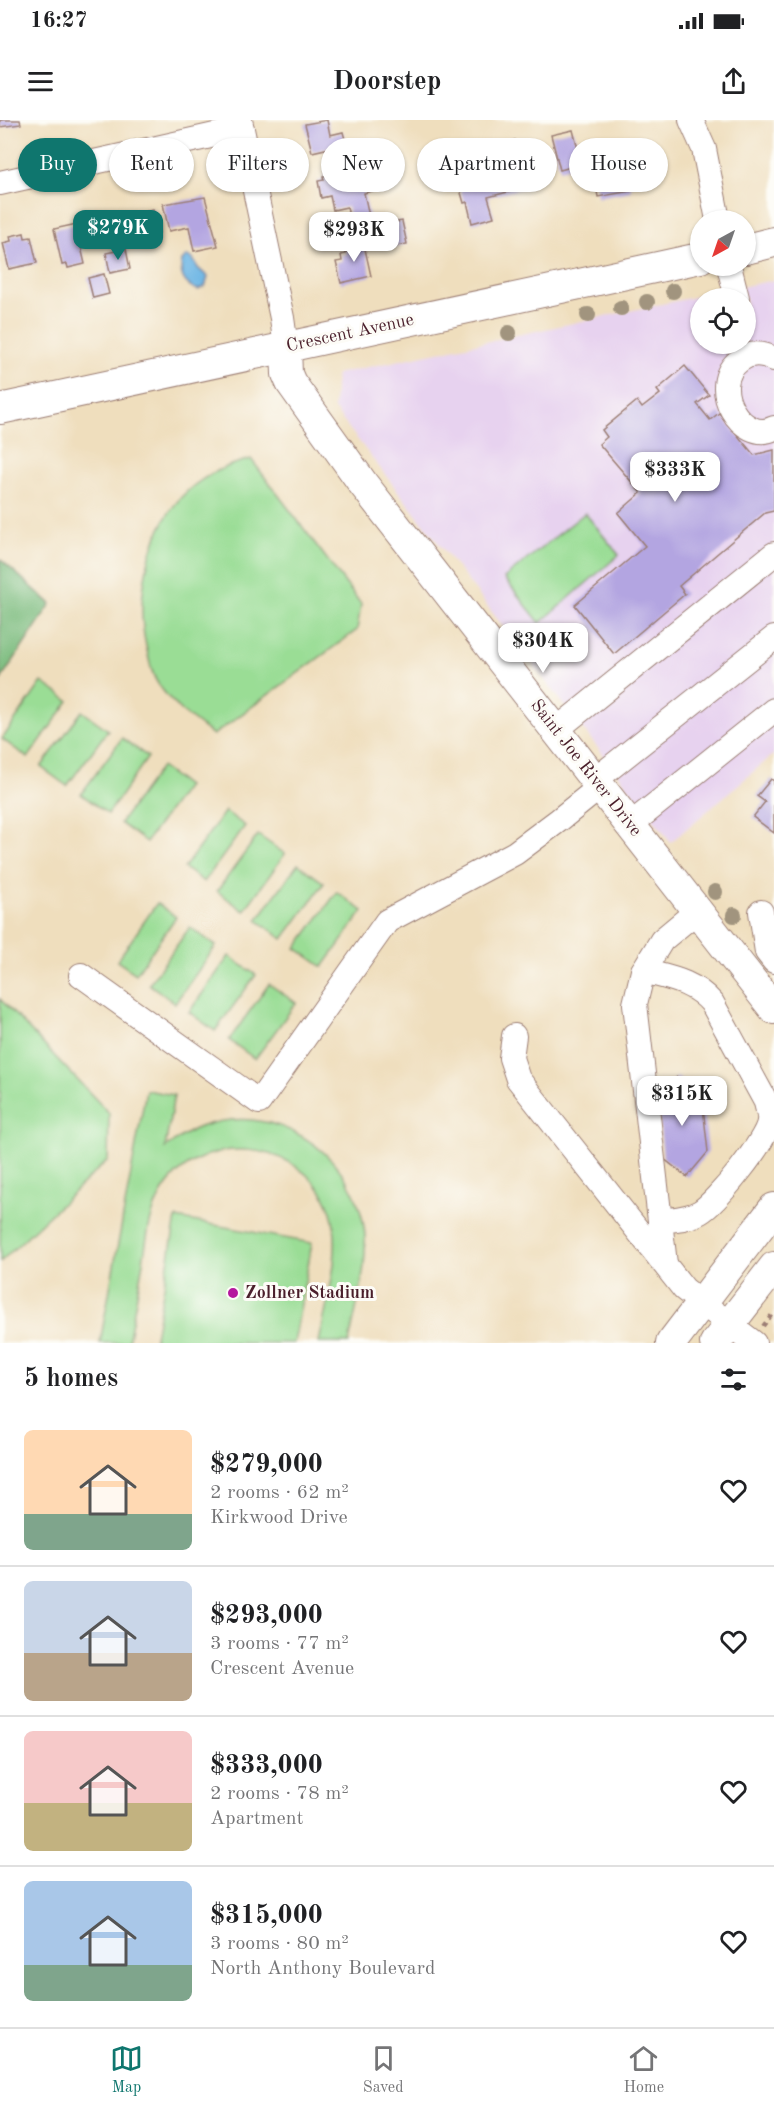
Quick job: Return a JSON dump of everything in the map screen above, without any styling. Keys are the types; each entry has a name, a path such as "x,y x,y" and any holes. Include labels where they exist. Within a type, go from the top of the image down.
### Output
{"main road":[{"path":"756,246 774,242"},
{"name":"Crescent Avenue","path":"0,409 690,260"},
{"name":"Saint Joe River Drive","path":"286,347 287,374 291,383 364,485 774,1009"},
{"path":"671,1343 774,1208"},
{"path":"752,1295 748,1278 774,1230"},
{"path":"722,1334 774,1267"}],"street":[{"path":"692,120 704,149 716,210"},
{"path":"0,183 241,125 282,318 286,347"},
{"path":"756,349 774,358"},
{"path":"742,354 728,372 724,386 726,399 742,422 754,429 768,431 774,428"},
{"path":"556,730 774,554"},
{"path":"81,975 259,1102 387,921 515,853 559,820 597,783 774,638"},
{"path":"630,825 774,710"},
{"path":"665,1264 635,1004 643,971 662,940 697,911"},
{"path":"761,912 767,952 774,962"},
{"path":"643,971 701,990 712,1003 766,1102 770,1120 765,1137 712,1204 700,1213 687,1218 660,1221"},
{"path":"514,1036 511,1058 518,1079 684,1289 701,1303 722,1334 754,1343"}],"shaded area":[{"path":"774,280 774,754 671,842 334,409 336,374 690,298 690,354 756,354 756,288 737,288"}],"green space":[{"path":"251,459 361,604 357,630 213,735 177,706 156,681 144,636 143,588 160,528 181,497 211,474"},
{"path":"585,513 619,555 540,623 504,578"},
{"path":"0,559 51,604 0,681"},
{"path":"42,682 69,701 28,758 2,739"},
{"path":"82,711 108,730 67,786 41,767"},
{"path":"122,738 148,757 108,814 81,794"},
{"path":"161,767 187,786 146,842 120,823"},
{"path":"225,811 245,826 204,882 184,868"},
{"path":"258,835 285,854 244,911 217,891"},
{"path":"298,864 324,883 283,939 257,920"},
{"path":"337,892 363,911 323,967 296,948"},
{"path":"157,903 176,917 136,974 117,961"},
{"path":"190,927 216,946 175,1003 149,984"},
{"path":"229,956 256,975 215,1031 189,1012"},
{"path":"269,984 296,1003 255,1059 229,1040"},
{"path":"0,999 109,1113 108,1160 0,1262"},
{"path":"146,1090 174,1095 165,1148 200,1127 227,1120 254,1120 279,1126 303,1137 324,1152 341,1172 355,1195 365,1235 362,1282 349,1343 319,1343 334,1260 334,1227 331,1212 318,1187 299,1169 276,1156 250,1150 224,1151 199,1159 177,1174 160,1196 151,1220 128,1343 100,1343"},
{"name":"Zollner Stadium","path":"176,1218 312,1243 294,1343 154,1343"}],"water":[{"path":"187,256 193,259 198,268 208,277 205,287 198,290 184,279 181,266"}],"building":[{"path":"0,120 20,120 21,124 0,127"},
{"path":"327,120 330,135 343,132 345,138 321,138 321,150 312,152 305,124"},
{"path":"573,130 575,138 569,138 569,168 560,170 557,158 557,138 552,138 551,135"},
{"path":"321,180 321,192 368,192 364,193 369,216 350,220 347,207 333,210 330,196 321,198 318,181"},
{"path":"461,192 508,192 488,197 494,217 472,223 467,202 464,203"},
{"path":"597,192 626,192 598,197"},
{"path":"205,197 218,246 194,251 189,227 169,231 163,204"},
{"path":"153,209 159,233 130,239 124,215"},
{"path":"402,221 407,244 385,248 380,225"},
{"path":"86,222 91,244 81,247 85,264 68,268 67,264 62,265 54,229"},
{"path":"24,233 25,238 31,237 37,263 9,269 3,243 11,241 10,236"},
{"path":"363,240 371,276 341,283 336,262 342,261 341,255 346,254 344,245"},
{"path":"126,249 130,269 110,273 106,253"},
{"path":"104,274 109,294 93,298 88,278"},
{"path":"685,366 709,395 697,404 710,420 719,413 754,455 774,450 774,511 765,513 679,586 685,594 614,654 575,605 645,546 618,513 641,493 599,444 607,437 602,430 637,401 642,408 660,394 657,390"},
{"path":"771,779 774,781 774,833 753,817 765,802 757,796"},
{"path":"677,1077 702,1098 708,1152 687,1177 663,1158 657,1100"}],"place":[{"name":"Zollner Stadium","path":"233,1293"}]}
